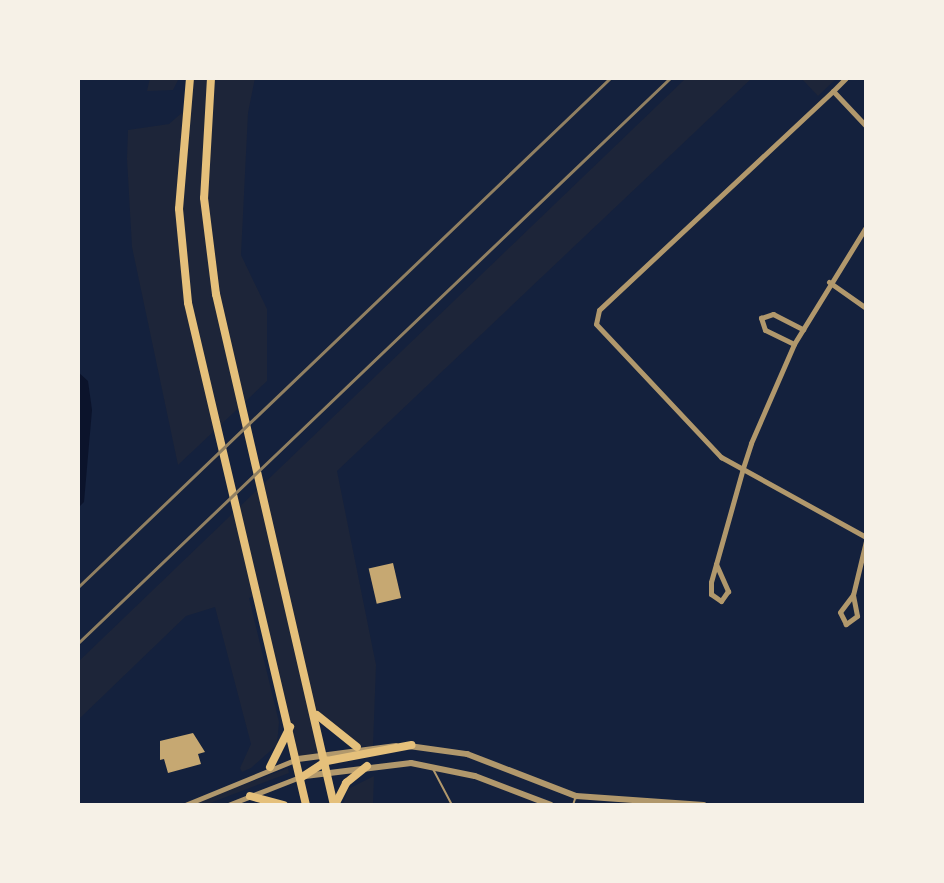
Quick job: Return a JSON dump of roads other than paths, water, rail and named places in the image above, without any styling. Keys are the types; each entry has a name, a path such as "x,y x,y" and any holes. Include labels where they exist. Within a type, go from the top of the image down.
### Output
{"main road":[{"path":"190,78 179,198 188,303 298,759 306,805"},
{"path":"211,78 204,198 216,294 317,715 334,805"},
{"path":"317,715 357,747"},
{"path":"270,767 290,725"},
{"path":"302,777 326,757 412,746"},
{"path":"334,805 346,783 367,766"},
{"path":"250,796 284,805"}],"street":[{"path":"846,78 596,316 600,331 707,446 866,539 853,595 840,612 846,624 858,616 853,595"},
{"path":"833,91 866,126"},
{"path":"716,564 728,591 721,601 710,589 716,564 743,468 794,344 829,282 866,227"},
{"path":"829,282 866,308"},
{"path":"794,344 765,330 761,318 773,314 802,329"},
{"path":"185,805 270,767 298,759 326,757 357,747 412,746 467,754 576,796 704,805"},
{"path":"228,805 302,777 367,766 429,765 475,776 551,805"}],"lane":[{"path":"429,765 451,795 452,805"},
{"path":"573,805 576,796"}],"railway":[{"path":"78,587 610,78"},
{"path":"78,643 670,78"}]}
